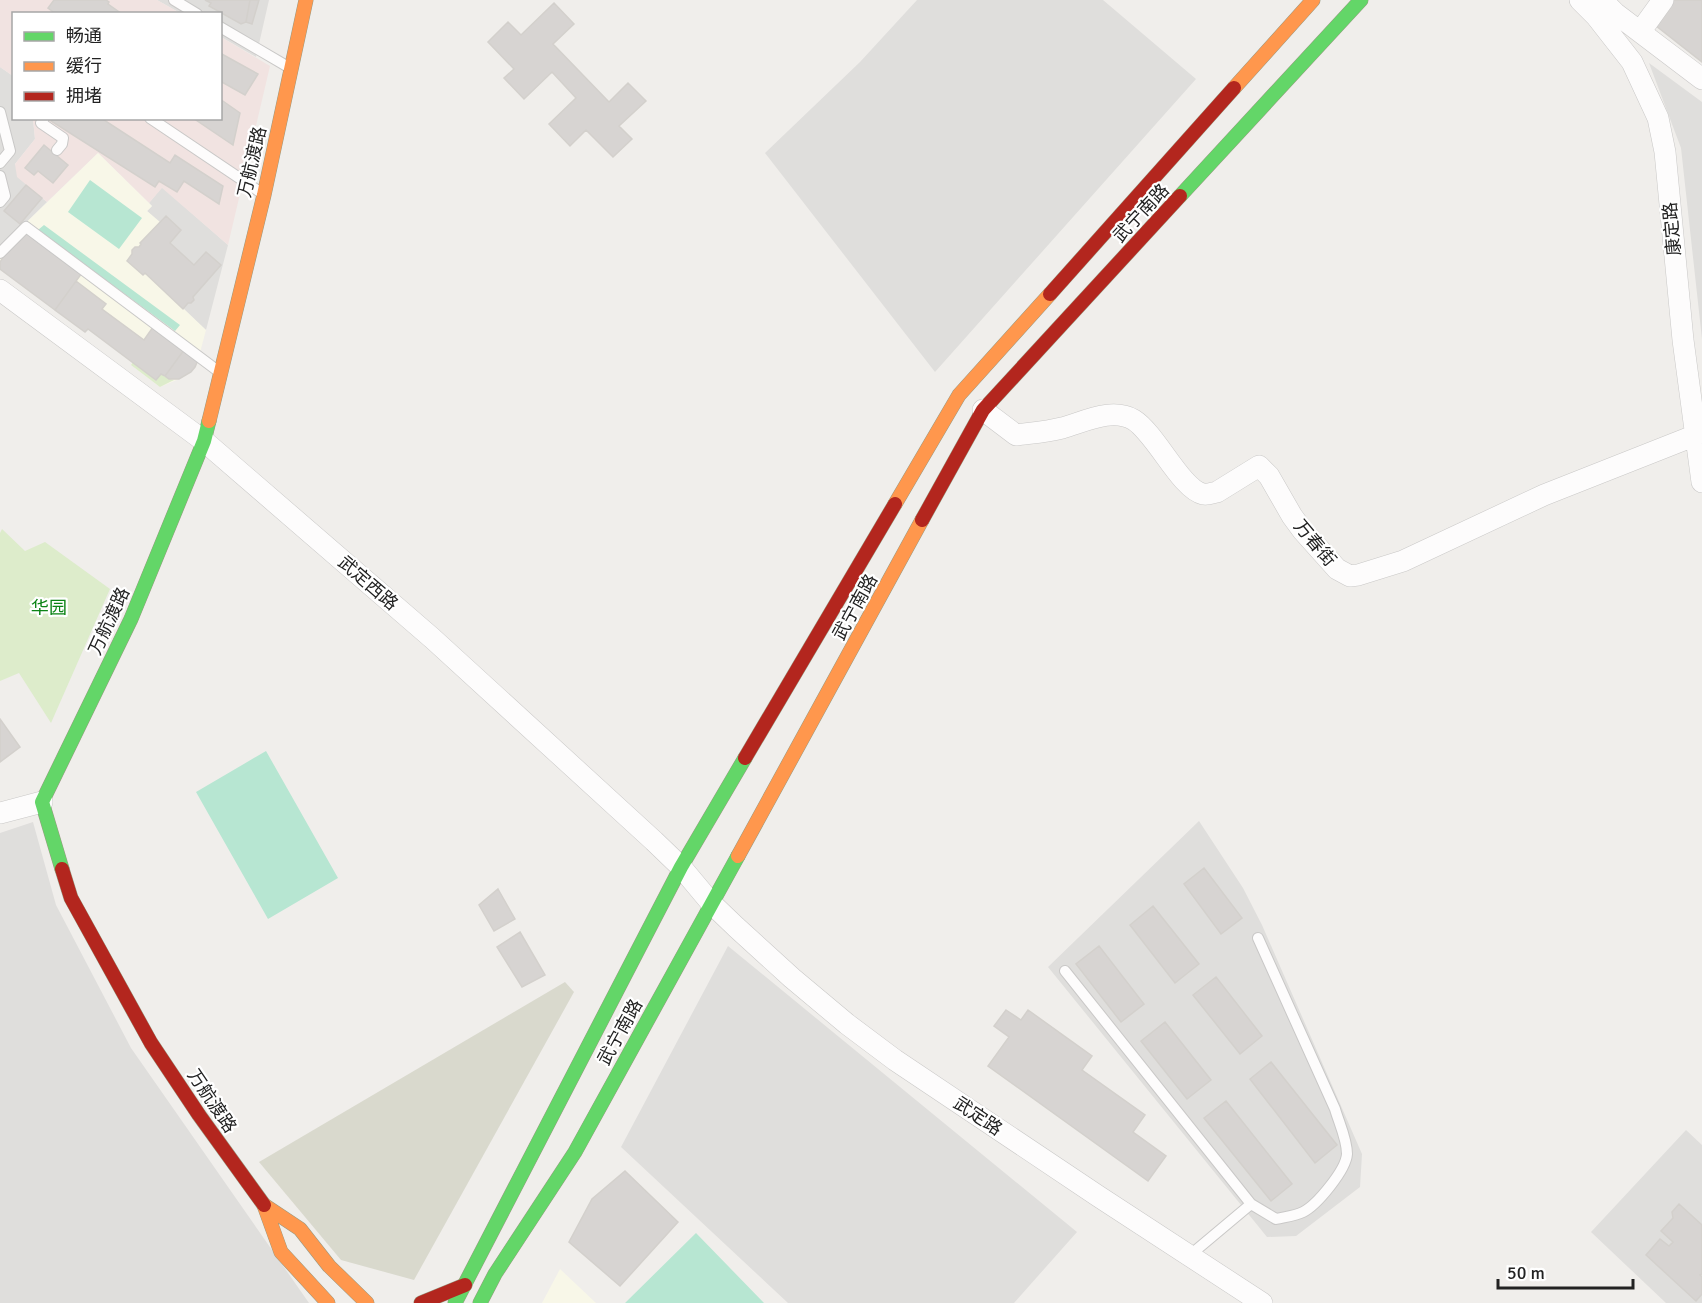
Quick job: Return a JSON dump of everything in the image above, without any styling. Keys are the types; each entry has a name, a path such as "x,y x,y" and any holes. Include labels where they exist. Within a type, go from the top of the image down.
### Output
{"main road":[{"name":"万航渡路","path":"306,0 264,195 204,441 131,620 42,802 71,898 151,1043 199,1115 264,1205 281,1252 328,1303"},
{"name":"武宁南路","path":"455,1303 681,867 959,395 1313,0"},
{"name":"武宁南路","path":"480,1303 495,1274 575,1152 984,410 1361,0"},
{"name":"万航渡路","path":"264,1205 300,1229 329,1266 367,1303"},
{"path":"421,1303 465,1286"}],"street":[{"name":"康定路","path":"1581,0 1632,62 1658,118 1665,152 1683,340 1702,482"},
{"path":"1602,0 1702,79"},
{"path":"1640,32 1663,0"},
{"name":"武定西路","path":"0,290 204,441 432,638 681,867 712,903"},
{"name":"万春街","path":"984,410 1016,435 1051,430 1110,414 1131,418 1146,432 1188,485 1203,494 1217,492 1259,466 1269,476 1303,531 1337,569 1350,576 1403,561 1544,495 1696,435"},
{"path":"0,813 42,802"},
{"name":"武定路","path":"712,903 792,978 895,1060 1262,1303"}],"lane":[{"path":"174,0 194,12"},
{"path":"222,28 291,69"},
{"path":"0,112 10,151 0,163"},
{"path":"43,120 41,123 63,138 57,150"},
{"path":"153,120 264,195"},
{"path":"0,176 5,196 0,202"},
{"path":"0,253 26,227 220,373"},
{"path":"1065,971 1251,1204 1276,1219 1303,1212 1321,1197 1340,1174 1347,1155 1335,1109 1258,938"},
{"path":"1190,1256 1251,1204"}],"shaded area":[{"path":"0,0 157,0 178,12 12,12 12,75 0,67"},
{"path":"157,0 269,0 256,57 222,38 222,12 178,12"},
{"path":"917,0 1103,0 1196,79 935,372 765,153 860,62"},
{"path":"222,38 270,66 228,245 162,188 149,203 98,153 47,202 17,177 15,164 35,139 33,120 222,120"},
{"path":"1649,63 1702,102 1702,339 1681,148"},
{"path":"0,67 12,75 12,120 33,120 35,139 15,164 26,185 47,202 0,248"},
{"path":"98,153 152,206 147,211 160,222 166,216 181,230 170,244 194,265 206,252 221,265 193,296 194,300 183,308 206,330 198,360 179,379 160,387 131,365 132,362 88,329 85,332 0,269 0,248"},
{"path":"162,187 228,245 206,330 183,309 193,297 194,265 170,243 181,230 165,217 160,223 147,211 152,206 149,203"},
{"path":"1199,821 1243,888 1262,925 1362,1154 1360,1187 1296,1236 1267,1237 1048,967"},
{"path":"33,822 56,905 131,1048 309,1303 0,1303 0,833"},
{"path":"728,946 1077,1232 1014,1303 788,1303 621,1147"},
{"path":"565,982 574,992 414,1280 341,1260 259,1162"},
{"path":"1686,1130 1702,1145 1702,1303 1666,1303 1591,1232"},
{"path":"560,1269 596,1303 542,1303"}],"green space":[{"path":"90,180 142,218 119,249 68,212"},
{"path":"44,225 180,325 175,331 38,230"},
{"path":"133,362 156,380 161,374 174,380 160,387 131,365"},
{"name":"华园","path":"2,529 25,551 45,542 110,589 51,723 19,673 0,681 0,533"},
{"path":"266,751 338,878 268,919 196,792"},
{"path":"696,1233 764,1303 625,1303"}],"building":[{"path":"54,0 106,0 119,12 53,12 48,8"},
{"path":"205,0 250,0 246,22 241,24 209,6 211,3"},
{"path":"250,0 259,0 252,24 246,22"},
{"path":"1671,0 1702,0 1702,62 1655,25"},
{"path":"554,3 574,24 553,44 609,102 628,83 646,101 619,126 632,139 613,157 586,130 570,146 549,124 576,98 552,72 524,99 504,78 514,69 488,42 508,22 521,35"},
{"path":"222,54 258,74 245,95 222,82"},
{"path":"222,100 240,113 233,145 196,120 222,120"},
{"path":"104,120 170,163 175,155 223,186 219,204 184,181 177,192 159,181 155,187 51,121"},
{"path":"44,145 68,165 53,183 38,171 34,175 25,168"},
{"path":"26,185 42,198 20,224 4,211"},
{"path":"166,216 181,230 170,243 194,265 206,252 221,265 193,297 194,300 183,309 145,273 143,275 127,261 132,250 139,247 140,243"},
{"path":"27,233 82,273 55,310 0,269 0,262 6,253"},
{"path":"76,281 106,304 102,309 144,340 153,327 184,350 165,376 161,374 156,380 88,329 85,332 55,310"},
{"path":"184,350 198,360 195,367 179,379 169,379 165,376"},
{"path":"0,719 20,747 0,762"},
{"path":"1204,868 1242,918 1221,934 1184,884"},
{"path":"498,889 515,919 494,931 479,905"},
{"path":"1153,906 1199,964 1175,983 1130,925"},
{"path":"520,932 545,975 522,987 497,947"},
{"path":"1099,946 1144,1004 1121,1022 1076,964"},
{"path":"1216,977 1262,1036 1240,1054 1193,995"},
{"path":"1006,1010 1021,1020 1028,1010 1092,1056 1082,1070 1145,1115 1133,1132 1166,1156 1148,1181 988,1066 1009,1037 994,1026"},
{"path":"1165,1022 1211,1080 1187,1099 1141,1041"},
{"path":"1271,1062 1337,1145 1315,1163 1250,1079"},
{"path":"1226,1101 1292,1184 1271,1201 1204,1118"},
{"path":"625,1171 678,1222 620,1286 569,1242 592,1199"},
{"path":"1679,1204 1702,1225 1702,1274 1700,1275 1702,1294 1696,1301 1646,1255 1660,1239 1669,1246 1673,1242 1661,1231 1673,1218 1672,1212"}],"traffic: fast":[{"path":"1180,196 1361,0"},
{"path":"62,869 42,802 131,619 204,441 209,421"},
{"path":"455,1303 681,867 745,758"},
{"path":"480,1303 495,1274 575,1152 738,856"}],"traffic: slow":[{"path":"209,421 264,195 306,0"},
{"path":"1234,88 1313,0"},
{"path":"895,504 959,395 1050,294"},
{"path":"738,856 922,520"},
{"path":"264,1205 281,1252 328,1303"},
{"path":"264,1205 300,1229 329,1266 367,1303"}],"traffic: jam":[{"path":"1050,294 1234,88"},
{"path":"922,520 983,410 1180,196"},
{"path":"745,758 895,504"},
{"path":"62,869 71,898 151,1043 199,1115 264,1205"},
{"path":"421,1303 465,1285"}]}
